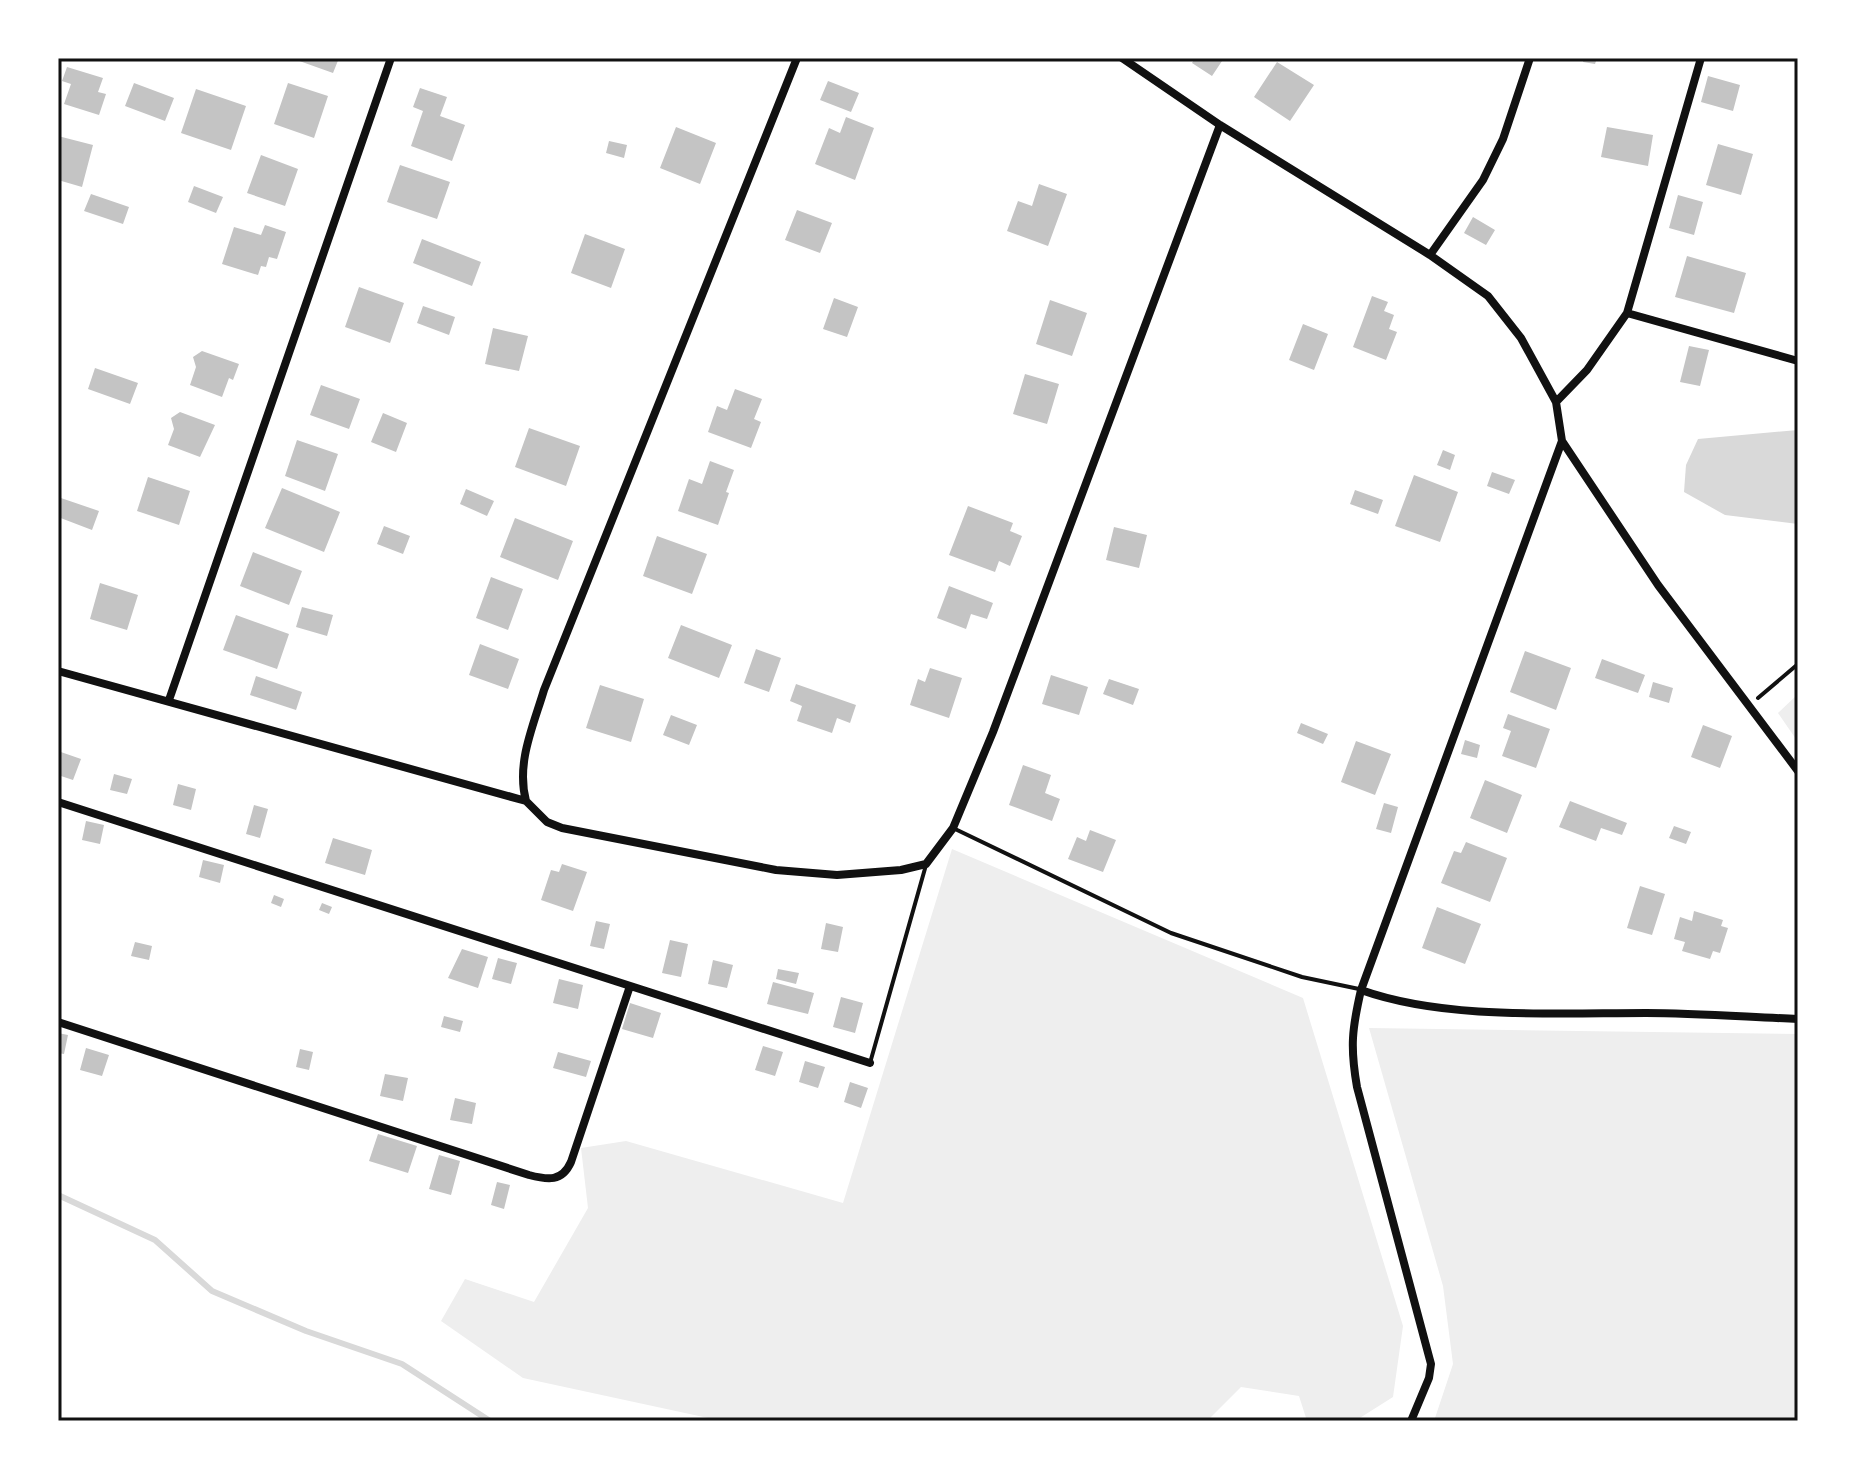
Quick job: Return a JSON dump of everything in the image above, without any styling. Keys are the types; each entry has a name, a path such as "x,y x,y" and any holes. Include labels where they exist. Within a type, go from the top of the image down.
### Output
{"street":[{"path":"169,700 391,58"},
{"path":"526,801 521,782 526,750 544,690 797,58"},
{"path":"1122,58 1220,125 1430,255 1488,296 1521,338 1556,402 1562,441 1658,585 1798,771"},
{"path":"1430,255 1483,180 1503,139 1530,58"},
{"path":"1556,402 1587,370 1627,313 1701,58"},
{"path":"58,671 526,801 547,822 562,828 776,870 837,875 901,870 926,864 953,828 993,732 1220,125"},
{"path":"1627,313 1798,361"},
{"path":"1411,1421 1429,1378 1431,1364 1357,1087 1352,1029 1361,990 1562,441"},
{"path":"58,802 870,1063"},
{"path":"58,1022 553,1180 561,1177 571,1162 630,986"},
{"path":"1361,990 1389,1000 1421,1006 1549,1014 1648,1013 1798,1019"}],"lane":[{"path":"953,828 1171,933 1302,977 1361,990"},
{"path":"870,1063 926,864"}],"path":[{"path":"1750,705 1798,664"}],"shaded area":[{"path":"1798,430 1798,524 1725,515 1684,492 1686,465 1698,439"},
{"path":"1798,694 1798,742 1778,713"},
{"path":"952,849 1303,998 1403,1326 1393,1397 1355,1421 1307,1421 1299,1396 1241,1387 1207,1421 722,1421 523,1378 441,1321 465,1279 534,1302 588,1208 581,1148 626,1141 843,1203"},
{"path":"1369,1028 1798,1034 1798,1421 1434,1421 1453,1364 1443,1286"}],"building":[{"path":"291,58 339,58 333,73"},
{"path":"1195,58 1224,58 1212,76 1192,63"},
{"path":"1584,58 1597,58 1595,64 1583,62"},
{"path":"1277,62 1314,85 1290,121 1254,97"},
{"path":"67,67 103,78 98,92 106,94 99,115 64,104 71,84 62,81"},
{"path":"1708,76 1740,85 1733,111 1701,102"},
{"path":"828,81 859,93 851,112 820,100"},
{"path":"134,83 174,98 165,121 125,106"},
{"path":"288,83 328,96 314,138 274,124"},
{"path":"420,88 447,97 440,116 465,125 452,161 411,146 423,111 413,107"},
{"path":"196,89 246,106 231,150 181,133"},
{"path":"846,117 874,128 855,180 815,164 829,128 840,133"},
{"path":"676,127 716,143 700,184 660,168"},
{"path":"1607,127 1653,135 1648,166 1601,157"},
{"path":"58,136 93,145 82,187 58,180"},
{"path":"609,141 627,145 624,158 606,153"},
{"path":"1718,144 1753,154 1741,195 1706,185"},
{"path":"261,155 298,169 285,206 247,193"},
{"path":"400,165 450,182 437,219 387,202"},
{"path":"1039,184 1067,194 1048,246 1007,231 1018,201 1032,206"},
{"path":"194,186 223,197 216,213 188,202"},
{"path":"91,194 129,207 123,224 84,211"},
{"path":"1678,195 1703,202 1694,235 1669,228"},
{"path":"797,210 832,223 820,253 785,240"},
{"path":"1473,217 1495,230 1486,245 1464,233"},
{"path":"265,225 286,232 277,259 269,257 266,267 261,266 258,275 222,264 234,227 261,235"},
{"path":"585,234 625,249 611,288 571,273"},
{"path":"422,239 481,262 472,286 413,263"},
{"path":"1687,256 1746,273 1734,313 1675,297"},
{"path":"359,287 404,303 390,343 345,327"},
{"path":"1372,296 1388,302 1384,311 1394,315 1389,329 1397,332 1386,360 1353,347"},
{"path":"834,298 858,307 847,337 823,329"},
{"path":"1050,300 1087,313 1072,356 1036,344"},
{"path":"423,306 455,317 449,335 417,323"},
{"path":"1303,324 1328,334 1314,370 1289,360"},
{"path":"493,328 528,336 519,371 485,364"},
{"path":"1689,346 1709,350 1700,386 1680,382"},
{"path":"202,351 239,364 233,380 229,378 222,397 190,385 196,367 193,357"},
{"path":"95,368 138,383 130,404 88,389"},
{"path":"1025,374 1059,384 1047,424 1013,414"},
{"path":"321,385 360,399 349,429 310,415"},
{"path":"735,389 762,399 754,419 761,422 751,448 708,432 717,406 727,410"},
{"path":"180,412 215,425 200,457 168,445 174,429 171,418"},
{"path":"383,413 407,423 396,452 371,442"},
{"path":"529,428 580,446 566,486 515,467"},
{"path":"297,440 338,454 325,491 285,476"},
{"path":"1443,450 1455,455 1450,470 1437,465"},
{"path":"710,461 734,470 718,525 678,511 689,479 702,484"},
{"path":"1492,472 1515,480 1509,494 1487,486"},
{"path":"1414,475 1458,492 1440,542 1395,526"},
{"path":"148,477 190,491 179,525 137,511"},
{"path":"282,488 340,512 324,552 265,528"},
{"path":"466,489 494,501 487,516 460,504"},
{"path":"1355,490 1383,500 1378,514 1350,504"},
{"path":"58,497 99,511 92,530 58,517"},
{"path":"968,506 1013,523 1010,531 1022,536 1010,566 999,561 995,572 949,555"},
{"path":"515,518 573,541 558,580 500,557"},
{"path":"384,526 410,536 403,554 377,544"},
{"path":"1114,527 1147,535 1139,568 1106,560"},
{"path":"657,536 707,554 692,594 643,576"},
{"path":"253,552 302,571 289,605 240,586"},
{"path":"491,577 523,589 508,630 476,618"},
{"path":"100,583 138,595 127,630 90,619"},
{"path":"949,586 993,603 987,619 971,614 966,629 937,618"},
{"path":"302,607 333,615 327,636 296,627"},
{"path":"236,615 289,634 277,669 223,650"},
{"path":"681,625 732,645 719,678 668,658"},
{"path":"480,644 519,659 508,689 469,675"},
{"path":"756,649 781,658 769,692 744,683"},
{"path":"1525,651 1571,668 1556,710 1510,692"},
{"path":"1602,659 1645,675 1638,693 1595,678"},
{"path":"930,668 962,678 949,718 910,705 918,679 925,682"},
{"path":"1051,675 1088,687 1079,715 1042,704"},
{"path":"256,676 302,692 296,710 250,695"},
{"path":"1109,679 1139,689 1133,705 1103,694"},
{"path":"1653,682 1673,688 1669,703 1649,697"},
{"path":"796,684 856,705 850,723 837,718 832,733 797,721 802,706 790,701"},
{"path":"600,685 644,699 631,742 586,728"},
{"path":"1508,714 1550,729 1536,768 1502,756 1511,731 1503,728"},
{"path":"671,715 697,725 689,745 663,735"},
{"path":"1301,723 1328,734 1323,744 1297,733"},
{"path":"1703,725 1732,736 1720,768 1691,757"},
{"path":"1465,740 1480,745 1477,758 1461,754"},
{"path":"1356,741 1391,754 1375,795 1341,782"},
{"path":"58,751 81,759 73,780 58,775"},
{"path":"1023,765 1051,775 1045,793 1060,799 1052,821 1009,805"},
{"path":"114,774 132,779 127,794 110,790"},
{"path":"1485,780 1522,795 1507,833 1470,818"},
{"path":"178,784 196,789 191,810 173,805"},
{"path":"1570,801 1627,823 1622,835 1601,828 1596,841 1559,827"},
{"path":"1384,803 1398,807 1391,833 1376,829"},
{"path":"254,805 268,809 260,838 246,834"},
{"path":"86,821 104,825 100,844 82,840"},
{"path":"1674,826 1691,832 1686,844 1669,838"},
{"path":"1090,830 1116,840 1103,872 1068,859 1077,837 1086,841"},
{"path":"333,838 372,850 365,875 325,863"},
{"path":"1466,842 1507,858 1490,902 1441,883 1454,851 1461,853"},
{"path":"203,860 224,865 220,883 199,877"},
{"path":"562,864 587,872 573,911 541,900 551,870 559,872"},
{"path":"1640,886 1665,894 1652,935 1627,928"},
{"path":"274,895 284,899 281,907 271,903"},
{"path":"322,903 332,907 329,914 319,910"},
{"path":"1437,907 1481,924 1465,964 1422,948"},
{"path":"1694,911 1723,920 1721,926 1728,928 1720,953 1713,951 1710,959 1682,951 1685,942 1674,939 1680,917 1692,921"},
{"path":"596,921 610,924 604,949 590,946"},
{"path":"826,923 843,927 838,952 821,949"},
{"path":"670,940 688,944 681,977 662,973"},
{"path":"135,942 152,946 149,960 131,956"},
{"path":"462,949 488,957 478,988 448,978"},
{"path":"498,958 517,963 511,984 492,979"},
{"path":"713,960 733,965 727,988 708,984"},
{"path":"778,969 799,973 796,984 776,979"},
{"path":"559,979 583,985 578,1009 553,1003"},
{"path":"773,982 814,993 808,1014 767,1004"},
{"path":"841,997 863,1003 855,1033 833,1027"},
{"path":"630,1003 661,1013 653,1038 622,1029"},
{"path":"444,1016 463,1021 460,1032 441,1027"},
{"path":"58,1033 68,1035 64,1054 58,1053"},
{"path":"763,1046 783,1052 775,1076 755,1070"},
{"path":"86,1048 109,1055 102,1076 80,1070"},
{"path":"300,1049 313,1052 309,1070 296,1067"},
{"path":"558,1052 591,1061 586,1077 553,1068"},
{"path":"805,1061 825,1067 818,1088 799,1082"},
{"path":"385,1074 408,1078 403,1101 380,1096"},
{"path":"850,1082 868,1088 861,1108 844,1102"},
{"path":"455,1098 476,1103 472,1124 450,1120"},
{"path":"378,1134 417,1146 408,1173 369,1161"},
{"path":"439,1155 460,1161 451,1195 429,1189"},
{"path":"497,1182 510,1185 504,1209 491,1205"}],"waterway":[{"path":"58,1195 155,1240 212,1291 306,1331 402,1364 490,1421"}]}
